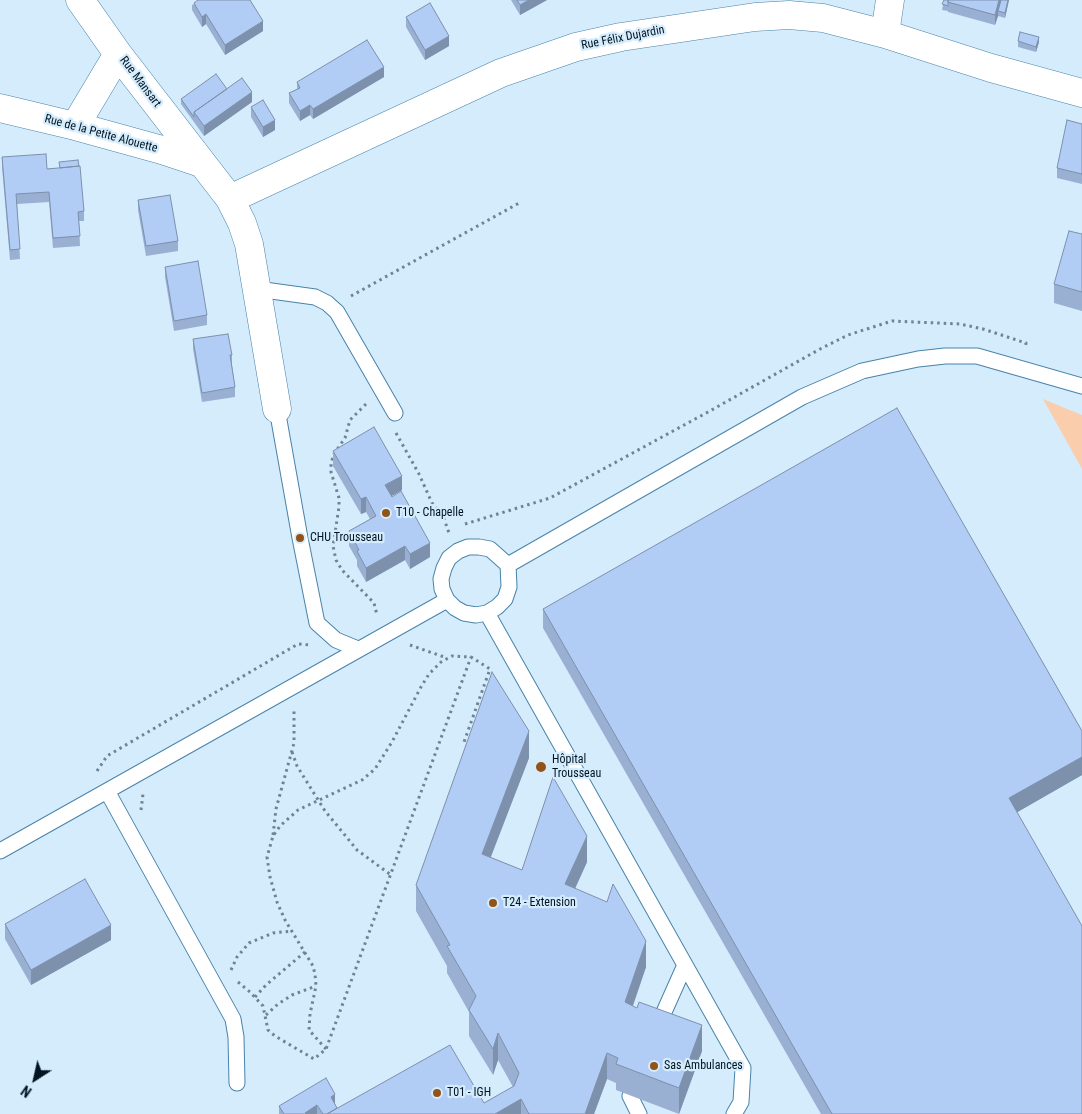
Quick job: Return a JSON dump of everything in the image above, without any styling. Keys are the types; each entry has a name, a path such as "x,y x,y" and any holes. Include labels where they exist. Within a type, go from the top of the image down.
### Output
{"street":[{"name":"Rue Mansart","path":"80,0 118,54 201,163"},
{"path":"885,34 890,0"},
{"name":"Rue Félix Dujardin","path":"230,199 501,73 576,47 621,37 755,17 789,15 823,18 885,34 991,68 1082,93"},
{"path":"74,126 118,54"},
{"name":"Rue de la Petite Alouette","path":"0,108 162,150 201,163"},
{"path":"201,163 230,199 242,223 249,244 278,409"}],"lane":[{"path":"257,289 315,298 327,303 337,312 394,413"},
{"path":"508,565 802,397 862,371 918,359 944,356 977,356 1082,386"},
{"path":"278,409 300,538 318,623 336,640 358,649"},
{"path":"468,547 479,547 490,550 508,565 509,587 505,599 487,613 476,615 464,613 447,600 442,589 441,579 449,558 458,552 468,547"},
{"path":"0,851 447,600"},
{"path":"487,613 743,1068 741,1102 734,1114"},
{"path":"107,791 233,1019 236,1037 237,1083"},
{"path":"654,1034 685,965"},
{"path":"630,1096 640,1114"}],"path":[{"path":"332,308 521,202"},
{"path":"448,530 550,498 811,354 848,336 892,321 960,324"},
{"path":"382,391 350,420 344,438 334,454 331,472 339,498 338,524 333,546 336,560 342,570 374,602 382,636"},
{"path":"394,413 394,431 419,474 432,503 443,516 458,552"},
{"path":"96,772 107,756 298,644 358,649"},
{"path":"272,836 293,814 362,780 375,769 392,742 421,687 440,662 452,656 472,657 490,669 464,742 468,747"},
{"path":"292,930 273,932 249,943 229,970 240,984 263,1006 268,1030 314,1059 326,1049 472,657"},
{"path":"294,710 294,743 276,809 267,856 270,877 277,902 285,920 306,952 315,974 316,986 310,1014 309,1030 326,1049"},
{"path":"292,752 297,766 325,810 357,850 391,875"},
{"path":"138,774 143,794 141,809 143,818"},
{"path":"255,997 266,985 306,952"},
{"path":"266,1016 278,1004 292,995 316,986"}],"shaded area":[{"path":"1043,399 1082,415 1082,469"}],"building":[{"path":"198,0 250,0 263,21 225,45 206,14 202,17 194,3"},
{"path":"517,0 529,0 520,5"},
{"path":"944,0 948,0 948,6 942,4"},
{"path":"948,0 999,0 995,15 948,2"},
{"path":"1001,0 1008,0 1005,13 998,11"},
{"path":"430,3 449,36 425,50 406,17"},
{"path":"1020,32 1039,37 1036,47 1018,41"},
{"path":"367,40 384,67 313,109 310,105 300,111 289,93 300,88 297,82"},
{"path":"216,74 227,89 194,112 194,117 181,99"},
{"path":"242,78 252,92 204,126 194,112"},
{"path":"263,100 275,120 263,127 251,107"},
{"path":"1067,120 1082,124 1082,174 1057,168"},
{"path":"46,154 47,169 80,166 84,211 78,212 80,236 53,238 49,192 16,194 20,249 10,250 2,157"},
{"path":"78,160 79,166 60,168 59,162"},
{"path":"170,195 178,241 146,246 138,200"},
{"path":"1069,231 1082,234 1082,292 1054,284"},
{"path":"198,261 207,315 174,321 165,267"},
{"path":"228,334 235,387 202,393 193,339"},
{"path":"897,408 1082,731 1082,757 1009,798 1082,926 1082,1114 832,1114 543,609"},
{"name":"T10 - Chapelle","path":"374,427 402,476 385,485 392,497 401,491 430,543 410,554 405,546 366,568 349,531 376,516 366,497 361,499 333,451"},
{"name":"T24 - Extension","path":"492,672 529,731 482,854 522,870 553,777 587,836 565,884 607,902 613,884 646,941 625,1002 637,1008 639,1002 702,1025 679,1088 616,1064 618,1058 607,1053 585,1114 529,1114 521,1099 495,1114 327,1114 450,1045 484,1103 514,1086 519,1073 498,1033 493,1049 469,1010 476,996 447,946 450,945 416,885"},
{"path":"85,879 111,925 31,970 5,924"},
{"path":"326,1078 335,1094 331,1097 337,1108 327,1114 323,1114 317,1105 306,1114 284,1114 279,1106"}],"place":[{"name":"T10 - Chapelle","path":"386,513"},
{"name":"CHU Trousseau","path":"300,538"},
{"name":"Hôpital Trousseau","path":"541,767"},
{"name":"T24 - Extension","path":"493,903"},
{"name":"Sas Ambulances","path":"654,1066"},
{"name":"T01 - IGH","path":"437,1093"}]}
